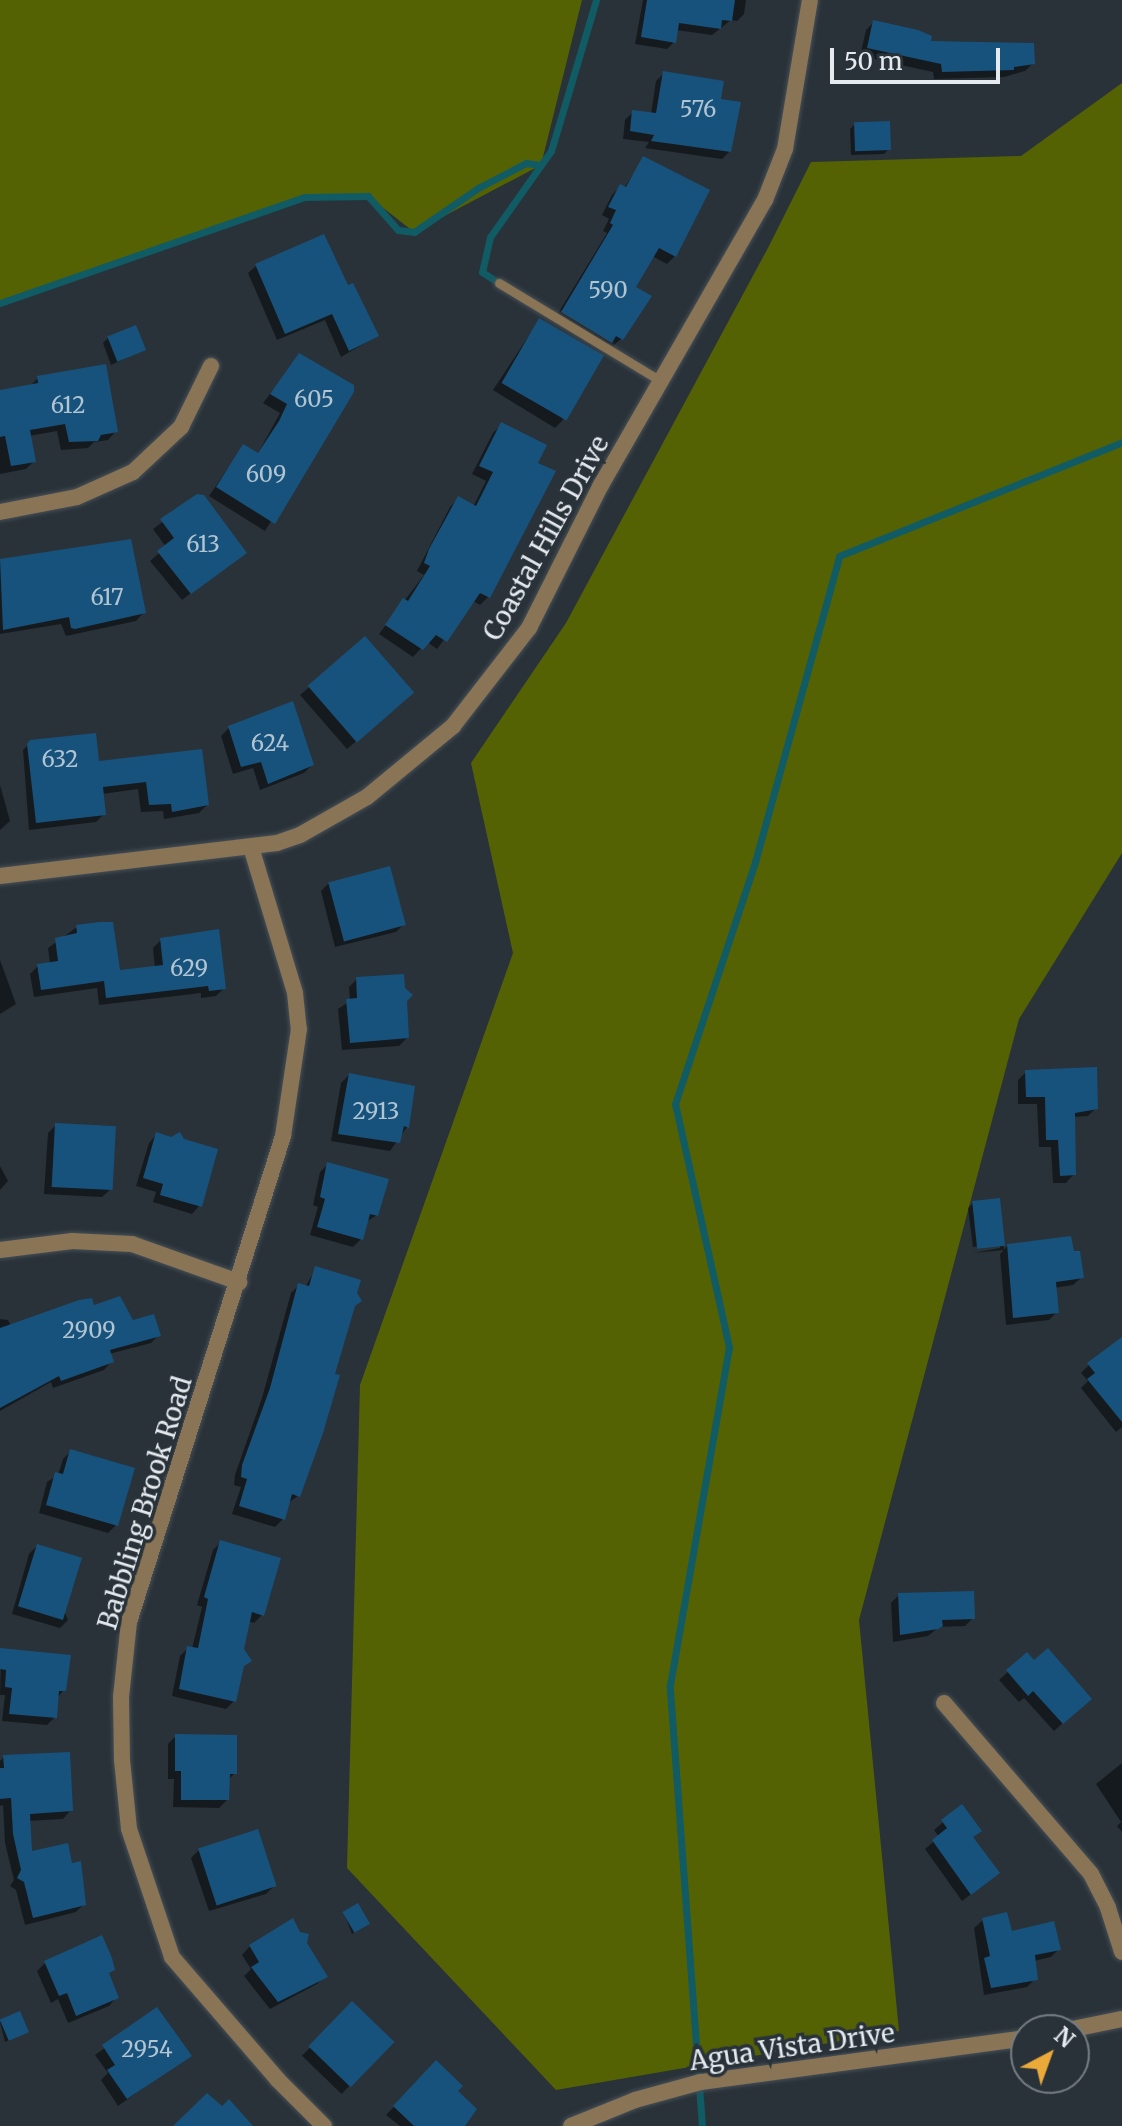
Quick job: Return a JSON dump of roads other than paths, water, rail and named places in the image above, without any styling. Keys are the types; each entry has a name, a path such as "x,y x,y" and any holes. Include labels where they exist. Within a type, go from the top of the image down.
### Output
{"street":[{"name":"Coastal Hills Drive","path":"0,876 251,847 300,835 367,797 422,755 478,699 529,628 601,485 765,200 780,162 796,102 810,0"},
{"path":"0,512 77,497 133,472 181,427 211,366"},
{"name":"Babbling Brook Road","path":"251,847 295,993 299,1029 283,1136 129,1622 121,1734 129,1829 172,1957 278,2080 324,2126"},
{"path":"0,1250 59,1241 132,1244 239,1282"},
{"path":"944,1703 1091,1874 1108,1908 1122,1952"},
{"path":"1090,2026 1122,2019"},
{"name":"Agua Vista Drive","path":"571,2126 635,2100 701,2082 1010,2040"}],"lane":[{"path":"499,283 661,381"}],"waterway":[{"path":"499,283 482,272 490,237 551,151 596,0"},
{"path":"0,303 305,197 368,196 398,230 414,232 478,188 526,163 541,165"},
{"path":"702,2126 670,1685 729,1347 675,1104 755,862 839,556 1122,442"}]}
